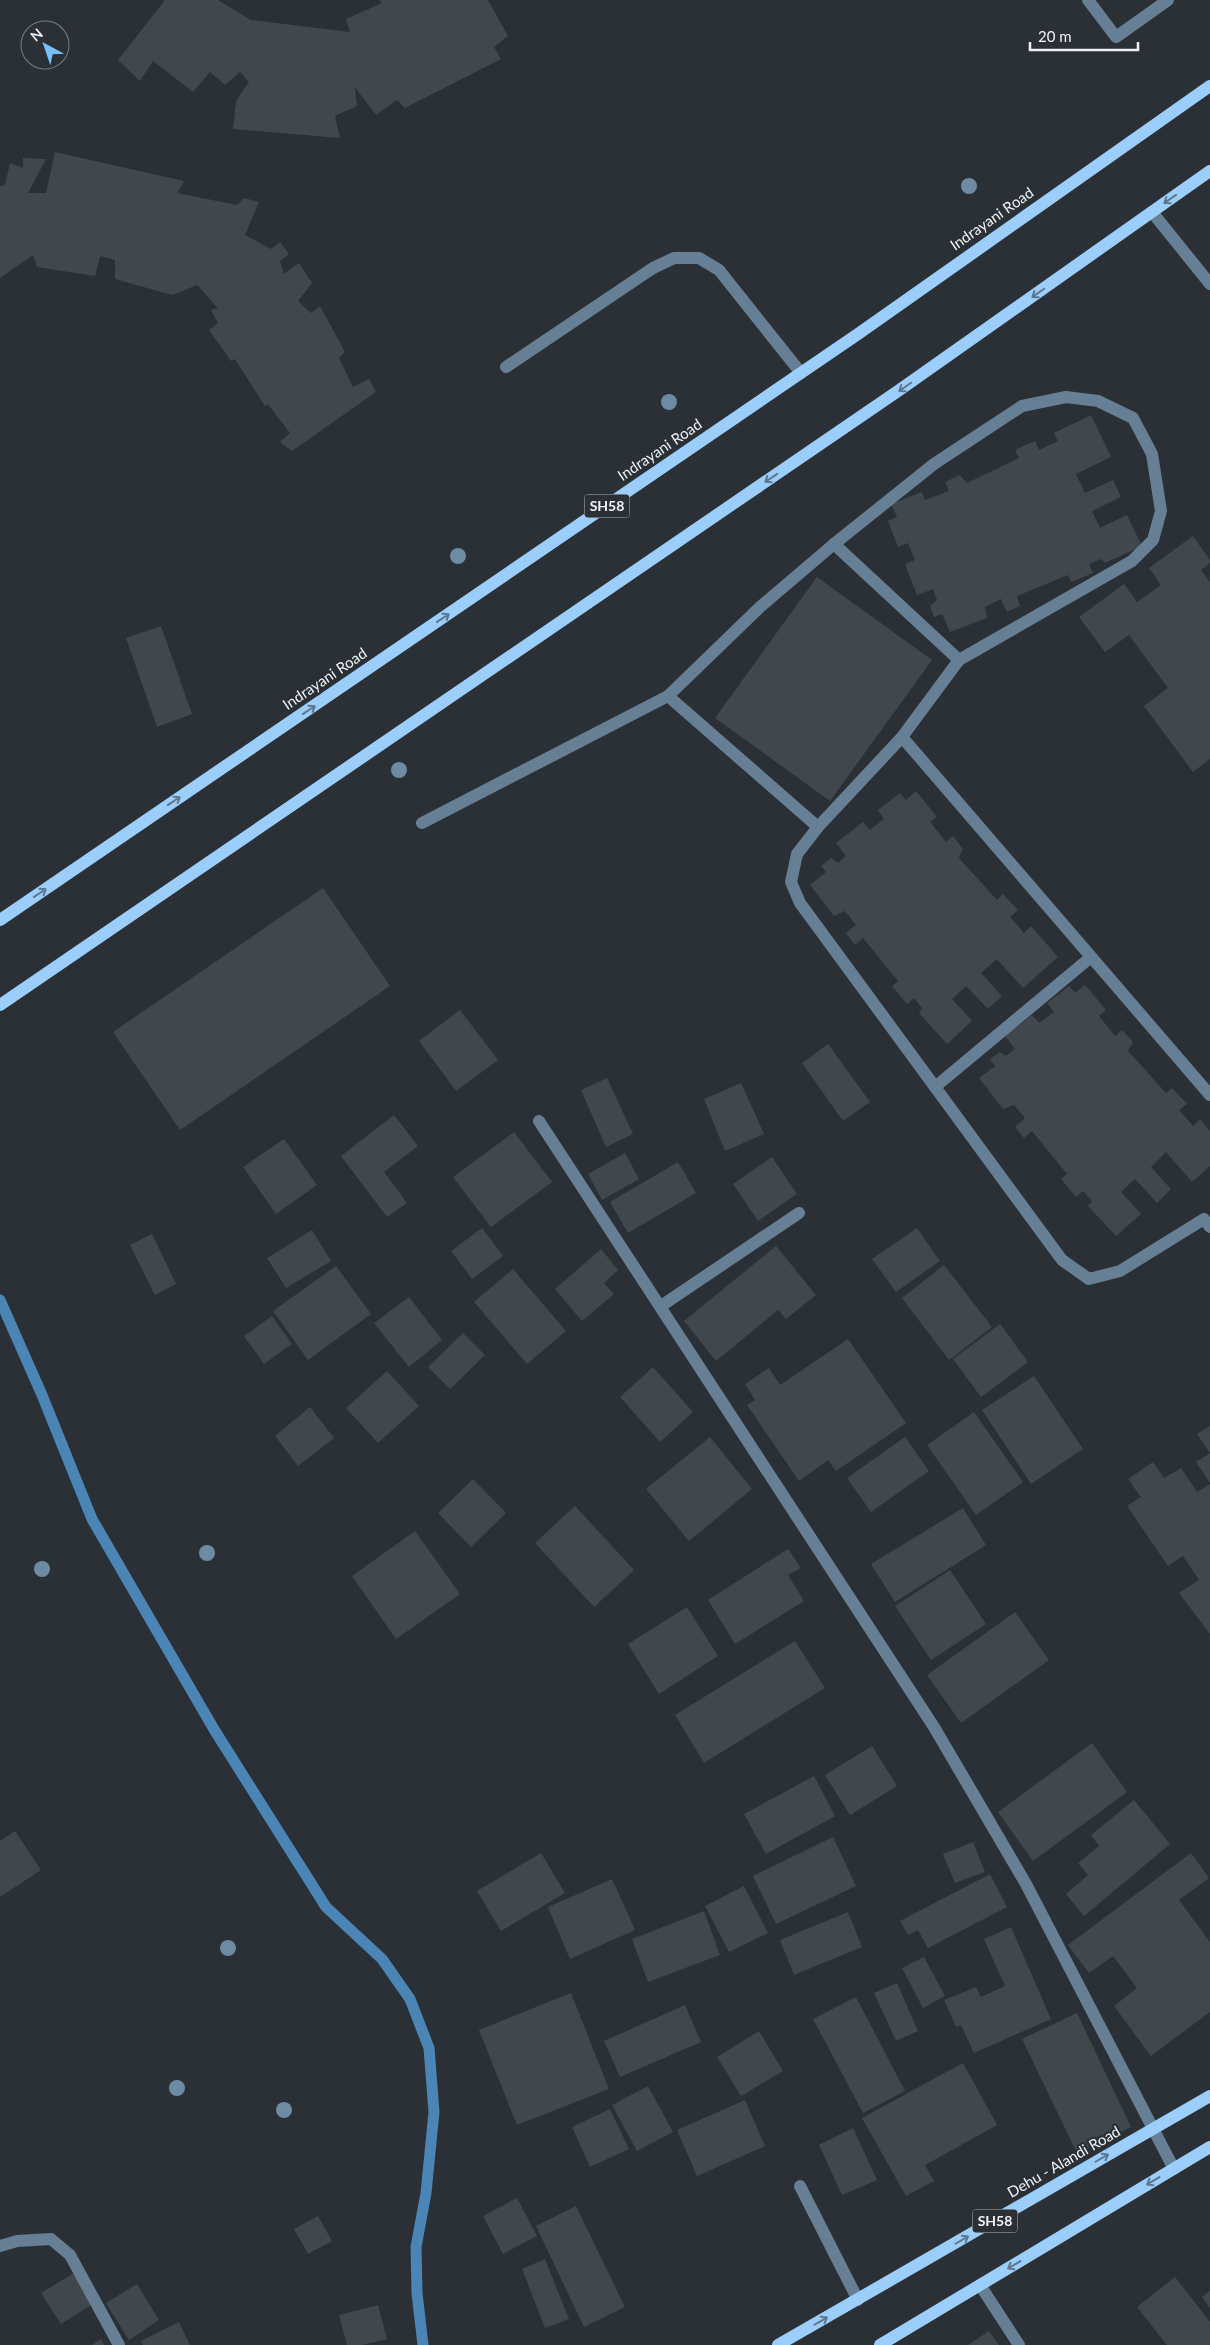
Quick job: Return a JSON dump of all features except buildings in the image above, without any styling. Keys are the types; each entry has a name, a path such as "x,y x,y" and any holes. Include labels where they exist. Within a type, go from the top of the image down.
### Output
{"main road":[{"name":"Indrayani Road","path":"0,920 801,373 1210,86"},
{"path":"0,1005 898,391 1210,171"},
{"name":"Dehu - Alandi Road","path":"778,2345 1210,2096"},
{"path":"880,2345 1210,2147"}],"street":[{"path":"1088,0 1116,37 1168,0"},
{"path":"1152,212 1210,284"},
{"path":"506,367 653,268 674,258 699,258 719,270 801,373"},
{"path":"422,823 668,696 760,607 834,544 934,464 1022,406 1066,397 1098,401 1133,418 1152,454 1154,464 1161,510 1153,540 1132,561 959,660 902,737 818,827 797,854 791,882 797,896 1062,1260 1090,1279 1120,1271 1208,1219"},
{"path":"834,544 959,660"},
{"path":"668,696 818,827"},
{"path":"902,737 1210,1095"},
{"path":"935,1087 1090,957"},
{"path":"540,1121 934,1727 1026,1884 1174,2169"},
{"path":"661,1306 799,1213"},
{"path":"800,2186 858,2300"},
{"path":"0,2246 17,2241 51,2239 70,2255 119,2345"},
{"path":"980,2286 1019,2345"}],"waterway":[{"path":"0,1300 42,1395 92,1519 215,1731 326,1907 382,1959 410,1999 429,2048 434,2112 426,2193 416,2247 417,2293 423,2345"}]}
